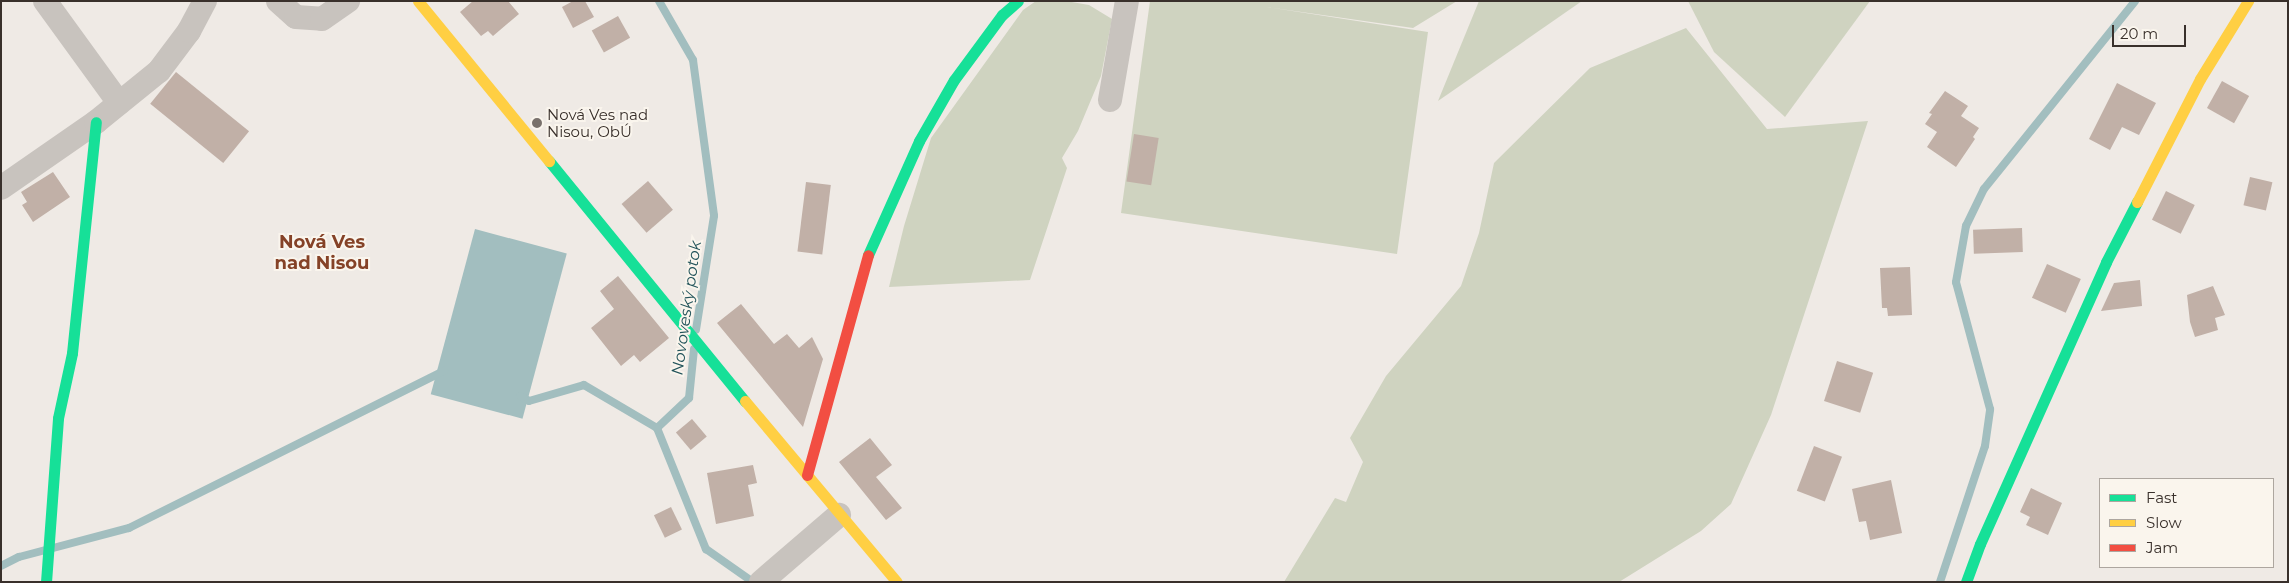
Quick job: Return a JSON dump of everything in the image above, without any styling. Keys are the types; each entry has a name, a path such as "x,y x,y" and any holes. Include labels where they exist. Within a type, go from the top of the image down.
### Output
{"street":[{"path":"45,1 120,103"},
{"path":"1,188 96,122 159,71 189,31 204,1"},
{"path":"278,1 296,17 322,19 348,1"},
{"path":"418,1 839,515 897,582"},
{"path":"807,475 867,257 919,141 954,80 1002,15 1018,1"},
{"path":"1110,100 1127,1"},
{"path":"1966,582 1980,544 2106,262 2200,79 2248,1"},
{"path":"46,582 58,418 72,353 96,122"},
{"path":"761,582 839,515"}],"green space":[{"path":"1036,1 1066,1 1089,5 1112,19 1101,76 1078,131 1062,158 1067,168 1030,280 889,287 904,226 931,138 1023,10"},
{"path":"1150,1 1457,1 1413,28 1266,7 1428,32 1397,254 1121,213"},
{"path":"1479,1 1582,1 1438,101"},
{"path":"1688,1 1870,1 1785,117 1714,52"},
{"path":"1686,28 1767,129 1868,121 1771,415 1731,504 1701,531 1619,582 1284,582 1335,498 1346,502 1363,462 1350,438 1386,376 1461,286 1479,233 1494,163 1590,68"}],"water":[{"path":"475,229 567,254 523,419 431,394"}],"building":[{"path":"473,1 508,1 519,14 493,36 488,31 481,36 460,12"},
{"path":"573,1 585,1 594,17 573,28 562,7"},
{"path":"618,16 630,38 604,52 592,31"},
{"path":"176,72 249,131 223,163 150,104"},
{"path":"2222,81 2249,96 2234,123 2207,108"},
{"path":"2117,83 2156,103 2139,135 2122,127 2110,150 2089,139"},
{"path":"1945,91 1968,106 1961,116 1979,128 1973,137 1975,139 1956,167 1927,147 1937,132 1925,124 1932,114 1929,113"},
{"path":"1134,134 1159,138 1151,185 1126,181"},
{"path":"53,172 70,197 33,222 22,205 27,202 21,192"},
{"path":"2250,177 2272,182 2266,210 2243,205"},
{"path":"648,181 673,210 647,233 622,204"},
{"path":"806,182 831,185 822,255 797,251"},
{"path":"2166,191 2195,205 2181,234 2152,220"},
{"path":"2022,228 2023,252 1974,254 1973,230"},
{"path":"2047,264 2081,279 2066,313 2032,298"},
{"path":"1910,267 1912,315 1888,316 1887,308 1882,308 1880,268"},
{"path":"618,276 669,338 640,362 634,355 621,366 591,328 614,309 600,291"},
{"path":"2140,280 2142,306 2101,311 2114,283"},
{"path":"2213,286 2225,315 2215,318 2218,330 2195,337 2190,322 2187,295"},
{"path":"741,304 774,344 787,334 799,348 812,337 823,359 803,427 717,323"},
{"path":"1837,361 1873,373 1860,413 1824,401"},
{"path":"692,419 707,437 691,450 676,432"},
{"path":"870,438 892,465 876,477 902,508 886,520 839,462"},
{"path":"1814,446 1842,457 1825,502 1797,491"},
{"path":"753,465 757,483 748,485 754,516 716,524 707,473"},
{"path":"1891,480 1902,533 1870,540 1866,521 1859,522 1852,489"},
{"path":"2031,488 2062,503 2048,535 2026,525 2030,517 2020,512"},
{"path":"671,507 682,529 665,538 654,515"}],"waterway":[{"name":"Novoveský potok","path":"659,1 693,60 714,216 696,330"},
{"path":"1940,582 1985,446 1990,409 1956,282 1966,226 1984,189 2135,1"},
{"name":"Novoveský potok","path":"694,349 689,398 657,428 706,549 753,582"},
{"path":"1,566 19,557 129,528 444,371"},
{"path":"520,396 529,401 584,385 657,428"}],"traffic: fast":[{"path":"868,255 919,141 954,80 1002,15 1018,1"},
{"path":"46,582 58,418 72,353 96,122"},
{"path":"549,161 745,401"},
{"path":"1966,582 1980,544 2106,262 2137,202"}],"traffic: slow":[{"path":"418,1 549,161"},
{"path":"2137,202 2200,79 2248,1"},
{"path":"745,401 897,582"}],"traffic: jam":[{"path":"807,475 868,255"}],"place":[{"name":"Nová Ves nad Nisou, ObÚ","path":"537,123"}],"district":[{"name":"Nová Ves nad Nisou","path":"322,253"}]}
